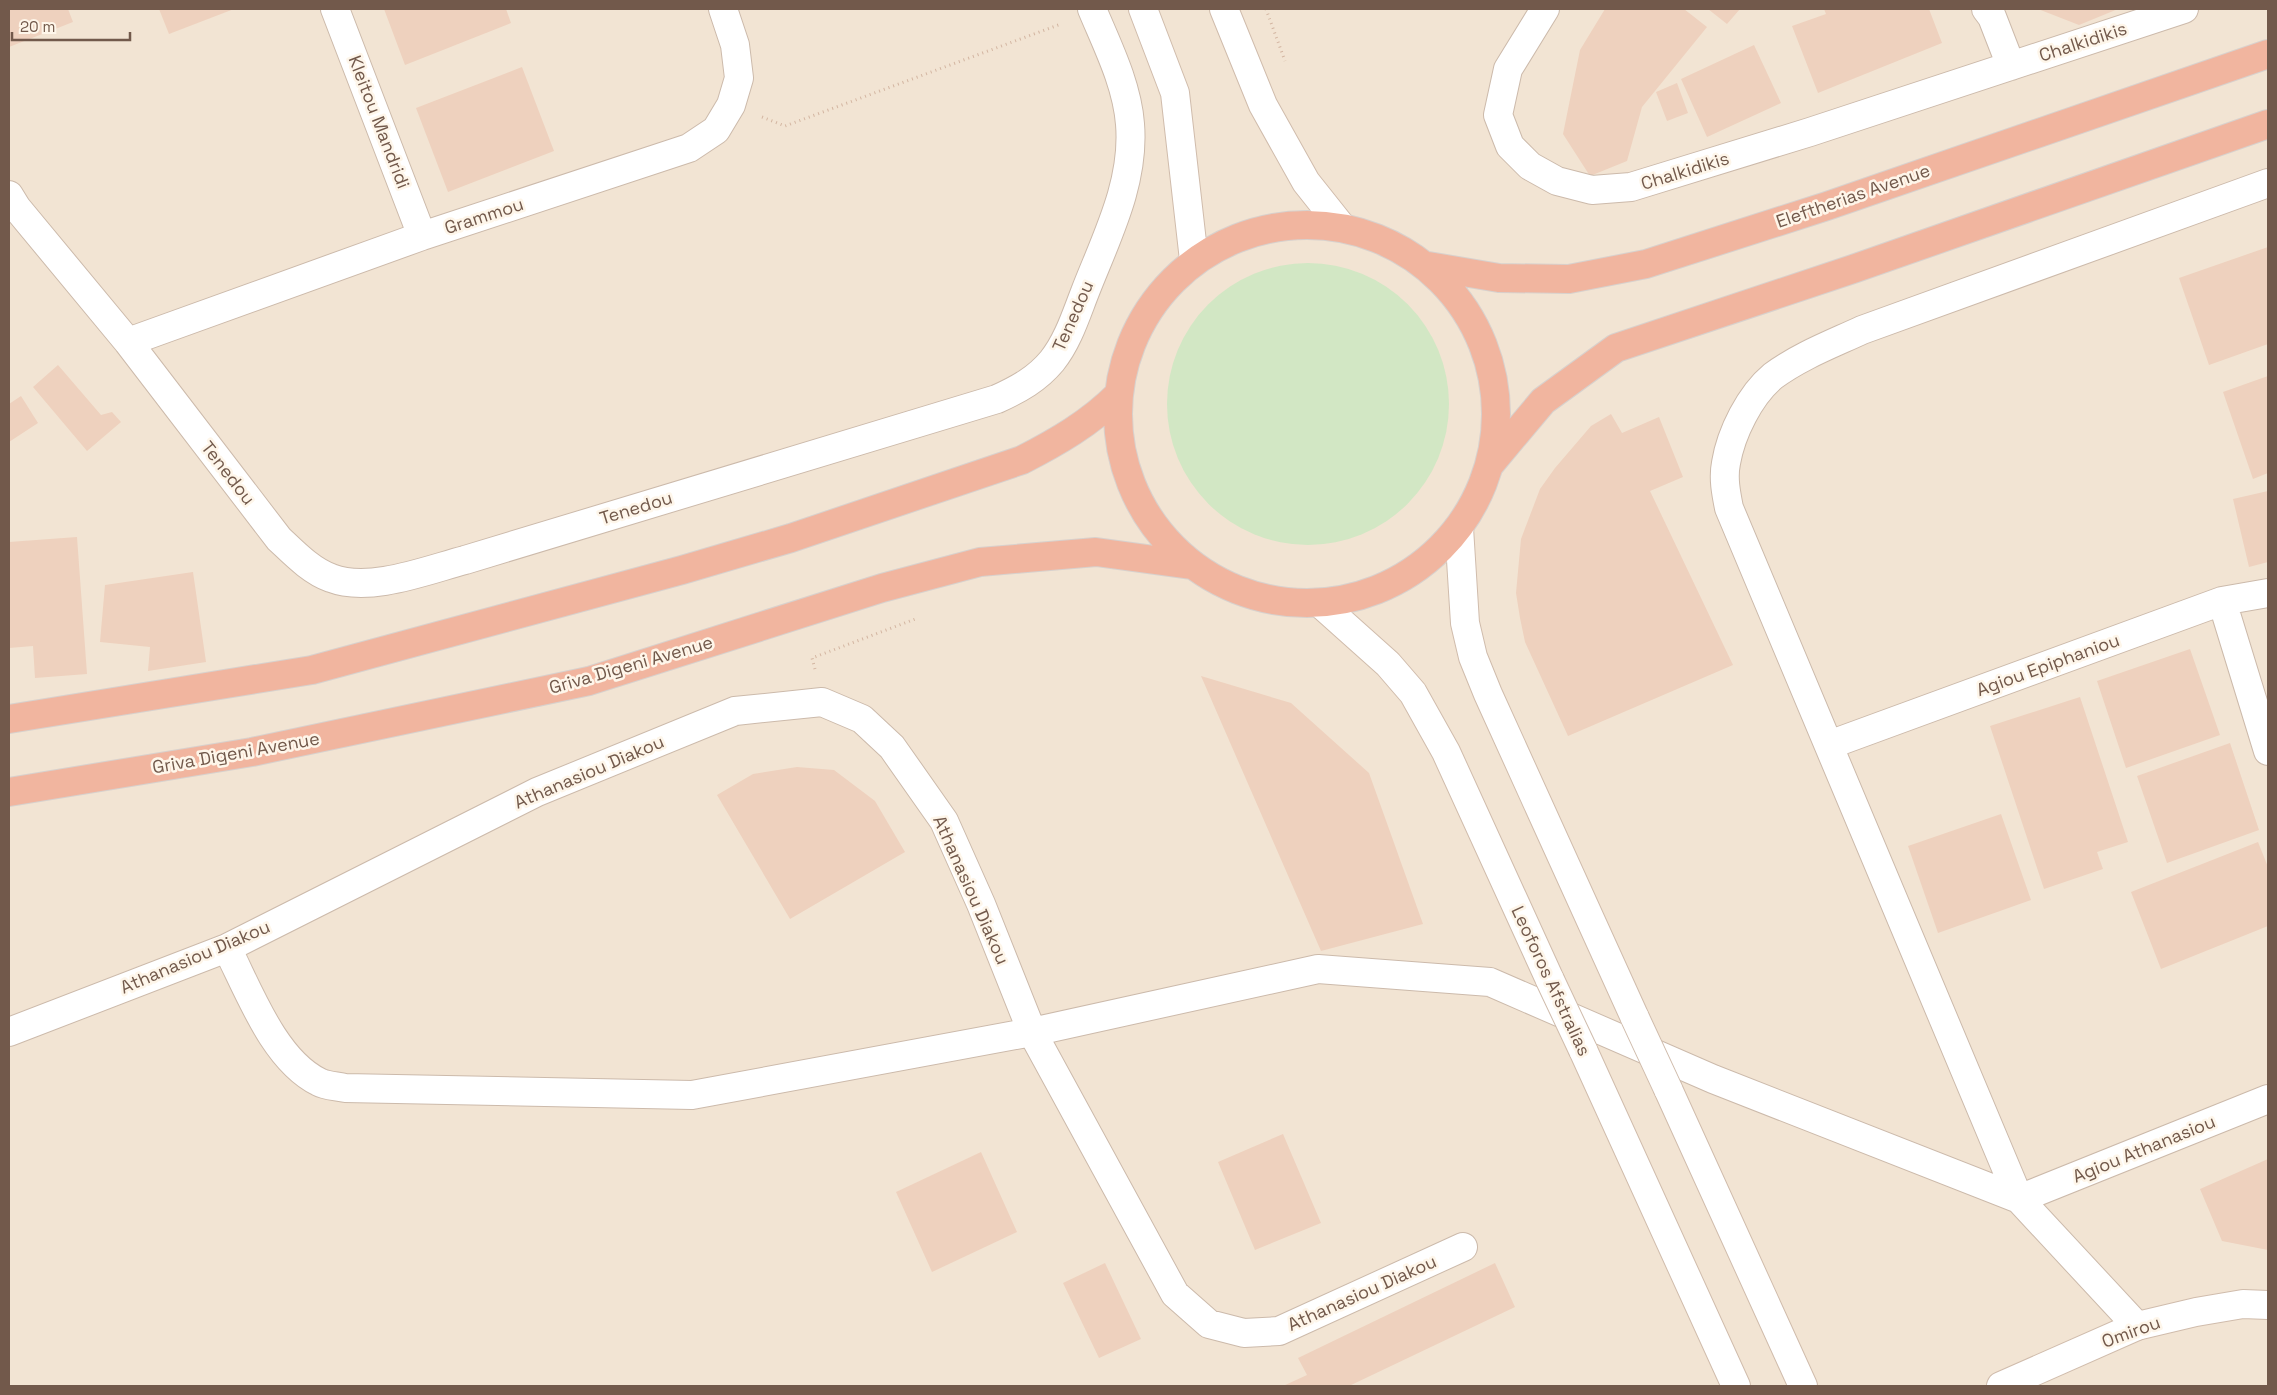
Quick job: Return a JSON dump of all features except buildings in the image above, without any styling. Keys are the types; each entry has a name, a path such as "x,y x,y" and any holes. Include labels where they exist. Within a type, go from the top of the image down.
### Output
{"highway":[{"name":"Eleftherias Avenue","path":"1428,266 1499,278 1570,279 1646,264 1827,206 2268,54"},
{"path":"1491,463 1496,390 1474,321 1428,266 1387,240 1341,226 1290,224 1239,235 1194,260 1142,320 1118,395 1122,459 1147,518 1191,565 1252,597 1322,606 1373,592 1420,566 1459,528 1491,463 1543,401 1616,348 1843,272 2268,124"},
{"path":"9,719 312,670 682,570 791,538 1022,460 1053,444 1082,425 1100,412 1118,395"},
{"name":"Griva Digeni Avenue","path":"9,792 252,752 589,681 882,588 980,562 1096,552 1191,565"}],"street":[{"name":"Kleitou Mandridi","path":"335,9 422,236"},
{"name":"Grammou","path":"128,342 422,236 689,148 716,130 731,105 739,78 736,45 723,9"},
{"path":"1143,9 1175,93 1194,260"},
{"path":"1224,9 1263,105 1306,182 1341,226"},
{"name":"Chalkidikis","path":"1545,9 1508,69 1498,116 1510,146 1530,166 1556,181 1592,190 1631,187 2184,9"},
{"path":"1986,9 1992,17 2011,66"},
{"name":"Tenedou","path":"9,195 17,208 128,342 279,539 305,562 330,578 357,584 394,578 465,560 997,399 1038,377 1054,359 1067,336 1115,216 1127,178 1131,150 1128,113 1112,57 1093,10"},
{"path":"2137,1326 2019,1199 1729,508 1724,485 1726,463 1733,438 1755,396 1772,377 1798,360 1862,330 2268,183"},
{"path":"1459,528 1465,623 1473,657 1492,704 1634,1018 1803,1386"},
{"name":"Agiou Epiphaniou","path":"1829,745 2222,600 2268,594"},
{"path":"2222,600 2268,751"},
{"name":"Leoforos Afstralias","path":"1322,606 1388,664 1413,693 1446,752 1736,1386"},
{"name":"Athanasiou Diakou","path":"9,1032 227,948 537,792 735,711 822,702 862,720 892,747 944,821 981,904 1032,1032 1175,1294 1209,1324 1244,1333 1279,1331 1463,1247"},
{"path":"227,948 275,1041 296,1067 320,1083 345,1088 692,1095 1032,1032 1318,969 1490,982 1713,1079 2019,1199"},
{"name":"Agiou Athanasiou","path":"2019,1199 2268,1098"},
{"name":"Omirou","path":"2001,1386 2137,1326 2196,1312 2243,1304 2268,1305"}],"path":[{"path":"731,105 785,126 1093,10"},
{"path":"822,702 812,658 918,618"}],"shaded area":[{"path":"9,9 2268,9 2268,1386 9,1386"}],"green space":[{"path":"1308,263 1335,266 1362,274 1386,287 1408,304 1425,326 1438,350 1446,377 1449,404 1446,431 1438,458 1425,482 1408,504 1386,521 1362,534 1335,542 1308,545 1281,542 1254,534 1230,521 1208,504 1191,482 1178,458 1170,431 1167,404 1170,377 1178,350 1191,326 1208,304 1230,287 1254,274 1281,266"}]}
